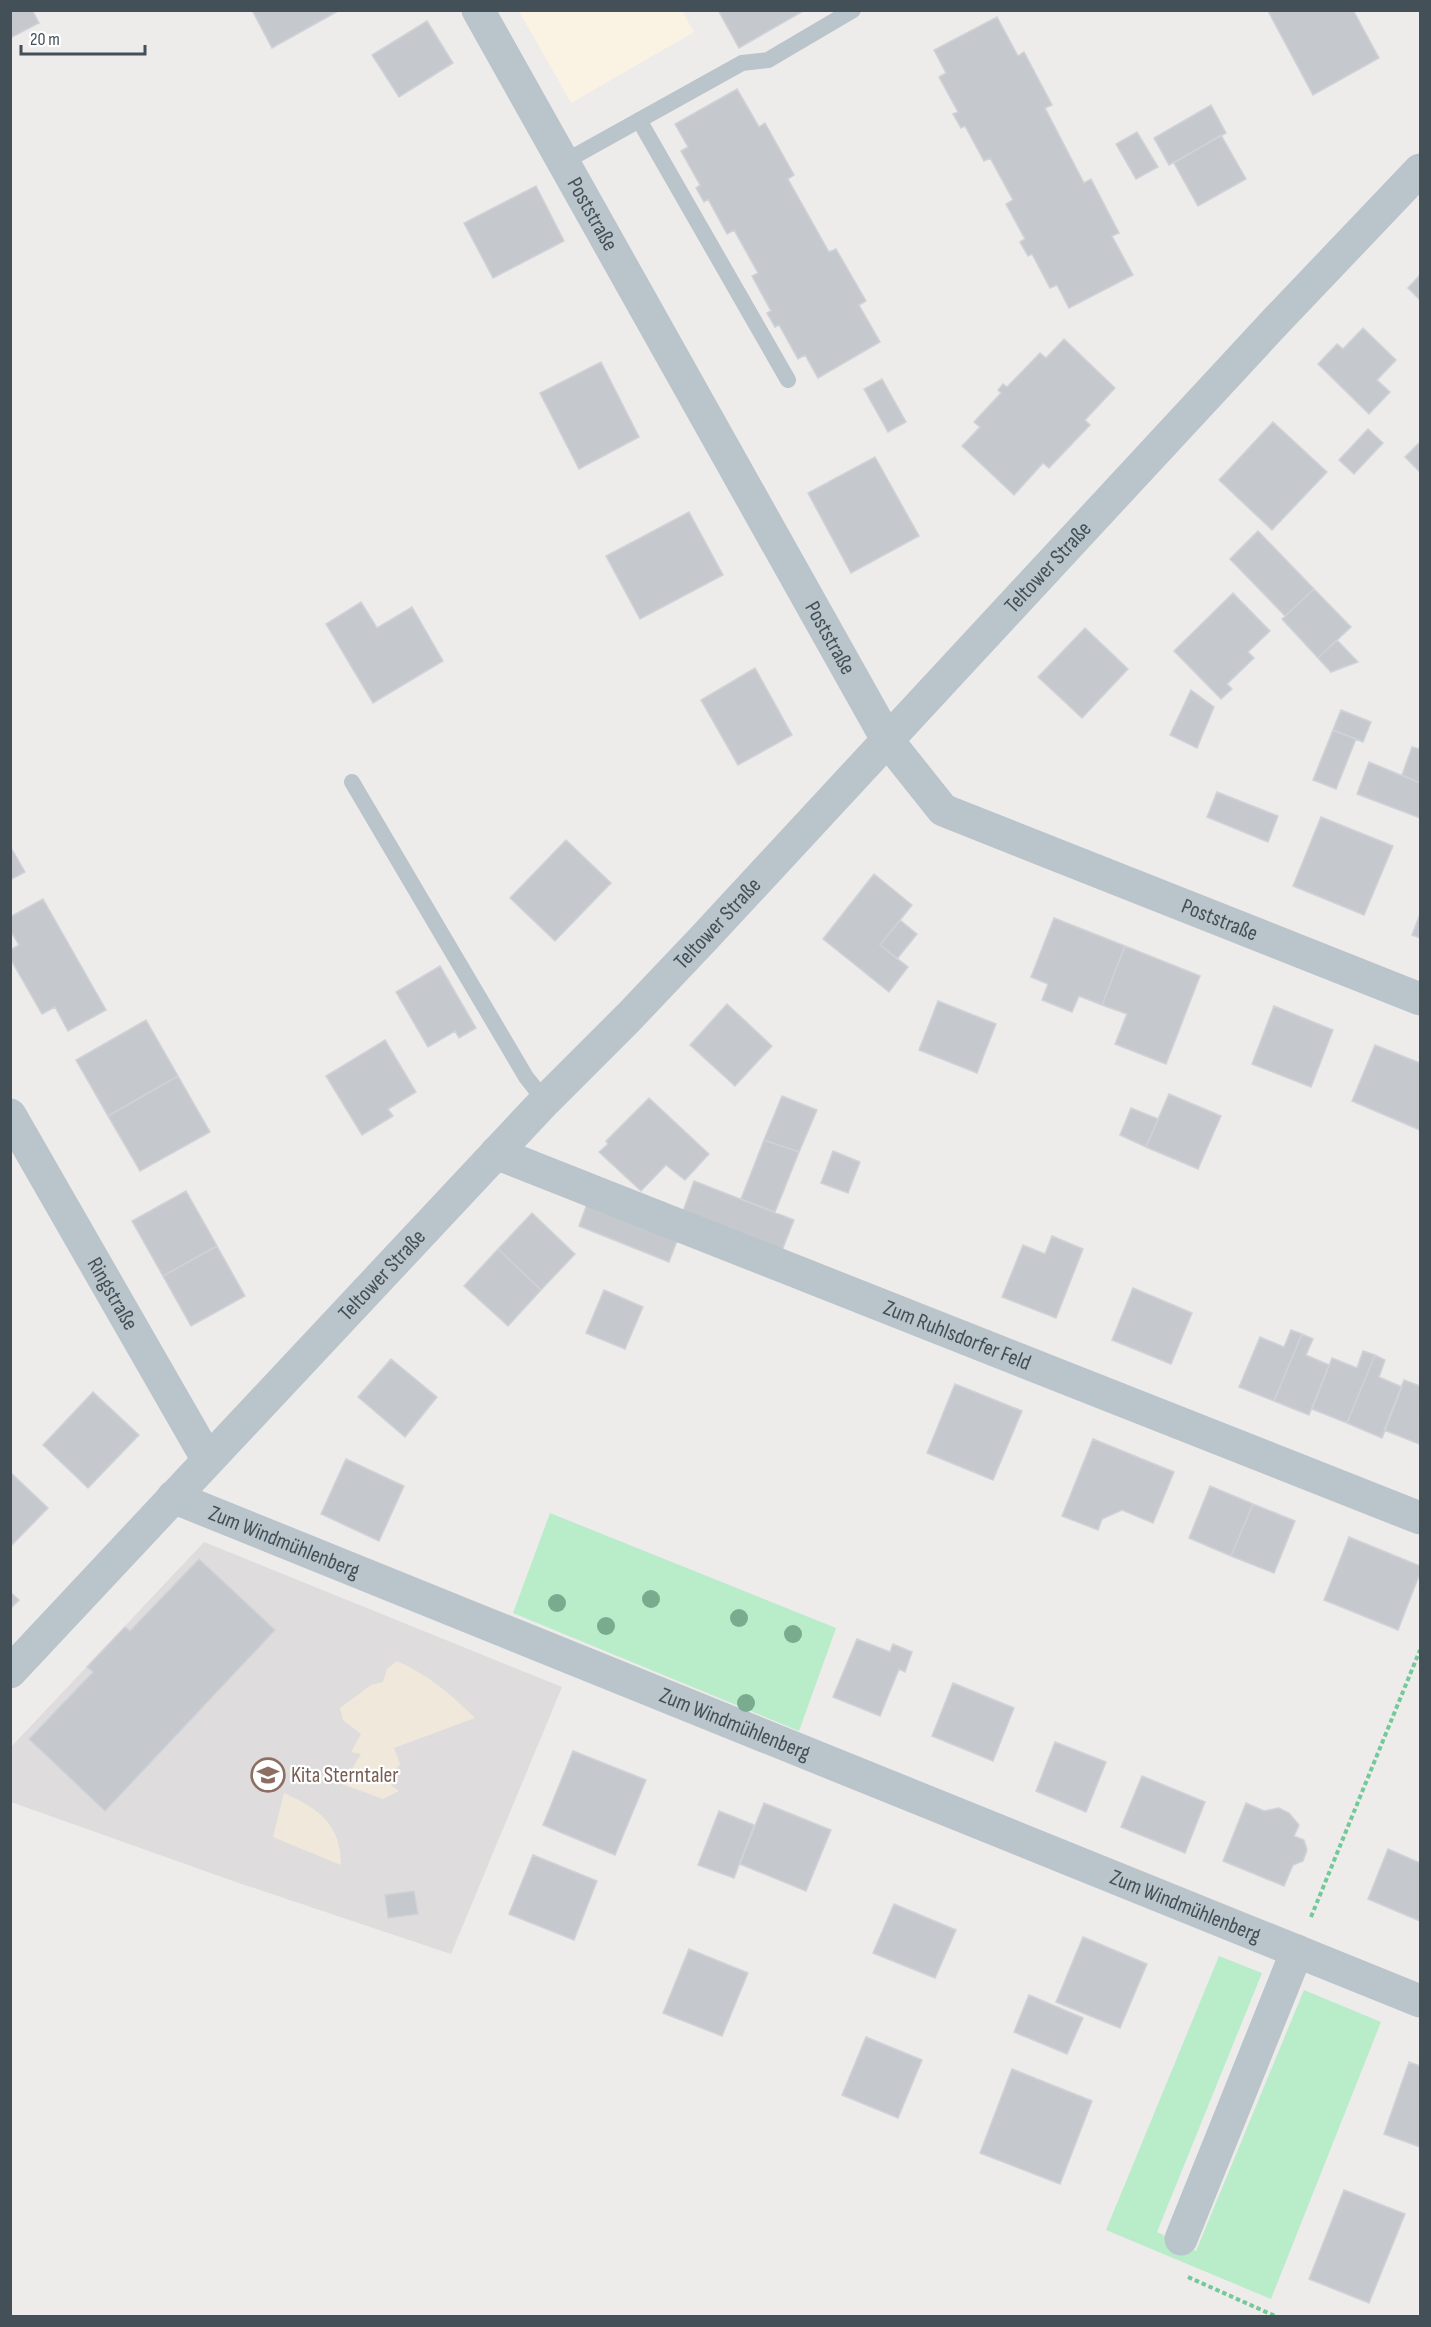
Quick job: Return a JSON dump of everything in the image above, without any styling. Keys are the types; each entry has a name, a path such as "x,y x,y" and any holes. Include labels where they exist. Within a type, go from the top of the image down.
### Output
{"street":[{"name":"Poststraße","path":"478,10 888,741 943,810 1420,999"},
{"name":"Teltower Straße","path":"10,1672 545,1101 629,1017 1420,170"},
{"name":"Ringstraße","path":"12,1123 208,1460"},
{"name":"Zum Ruhlsdorfer Feld","path":"496,1153 1420,1518"},
{"name":"Zum Windmühlenberg","path":"173,1497 1420,2001"},
{"path":"1180,2239 1297,1951"}],"lane":[{"path":"564,162 742,63 768,60 853,10"},
{"path":"639,120 788,380"},
{"path":"352,782 526,1077 545,1101"}],"path":[{"path":"1297,1951 1420,1650"},
{"path":"1180,2239 1181,2274 1275,2316"}],"shaded area":[{"path":"519,11 682,11 694,32 571,103"},
{"name":"Kita Sterntaler","path":"204,1542 562,1687 451,1954 233,1881 11,1802 11,1747"}],"green space":[{"path":"550,1513 836,1628 799,1731 513,1613"},
{"path":"1219,1956 1262,1973 1157,2232 1196,2251 1304,1990 1381,2022 1271,2299 1106,2230"}],"sand":[{"path":"397,1661 419,1672 439,1686 475,1718 394,1748 400,1764 390,1776 392,1786 399,1791 383,1799 342,1784 341,1778 352,1769 361,1754 351,1752 361,1734 343,1720 340,1708 371,1685 383,1682 387,1669"},
{"path":"284,1793 308,1805 326,1820 337,1839 341,1865 273,1837"}],"building":[{"path":"10,10 32,10 39,23 10,38"},
{"path":"252,10 340,10 272,48"},
{"path":"718,10 805,10 739,48"},
{"path":"1353,10 1379,58 1313,95 1268,11"},
{"path":"997,17 1018,56 1024,52 1052,105 1045,108 1084,183 1091,179 1119,233 1112,236 1133,275 1069,308 1057,285 1050,288 1032,254 1028,256 1020,242 1025,239 1006,204 1013,200 990,158 984,161 965,126 961,128 953,114 958,112 939,77 946,73 934,50"},
{"path":"427,21 453,63 399,97 372,55"},
{"path":"737,89 759,127 765,123 794,175 788,179 829,252 836,249 866,301 859,305 880,342 818,378 805,355 798,359 779,325 775,327 767,313 771,311 752,276 758,273 734,230 727,234 708,199 704,202 696,188 700,185 681,151 688,147 675,124"},
{"path":"1211,105 1226,133 1169,165 1154,138"},
{"path":"1137,132 1158,167 1136,179 1116,144"},
{"path":"1221,135 1246,179 1198,206 1174,163"},
{"path":"536,186 564,241 493,278 464,223"},
{"path":"1420,275 1420,300 1408,288"},
{"path":"1363,328 1396,360 1377,380 1390,392 1369,414 1318,364 1337,344 1343,349"},
{"path":"1064,339 1115,388 1085,420 1090,425 1049,468 1043,463 1014,495 962,446 980,427 974,422 1001,393 998,390 1003,384 1007,387 1040,353 1046,358"},
{"path":"601,362 639,437 579,469 540,393"},
{"path":"882,379 906,422 888,432 864,389"},
{"path":"1273,422 1327,472 1272,530 1219,480"},
{"path":"1368,429 1383,443 1354,474 1339,460"},
{"path":"1419,443 1420,445 1420,472 1405,457"},
{"path":"875,457 919,536 851,573 808,493"},
{"path":"689,512 723,575 640,619 606,556"},
{"path":"1258,531 1314,589 1285,616 1230,559"},
{"path":"1314,589 1351,627 1318,658 1282,619"},
{"path":"1233,593 1270,631 1248,652 1254,658 1227,684 1232,689 1221,699 1174,651"},
{"path":"361,602 377,628 412,607 443,661 373,703 326,624"},
{"path":"1085,628 1128,669 1082,718 1038,677"},
{"path":"1337,640 1358,662 1331,672 1318,658"},
{"path":"755,668 792,735 738,765 701,700"},
{"path":"1191,690 1214,707 1197,748 1170,735"},
{"path":"1341,710 1371,722 1363,742 1333,730"},
{"path":"1333,730 1356,739 1336,789 1313,780"},
{"path":"1412,747 1420,749 1420,783 1402,775"},
{"path":"1369,762 1420,783 1420,818 1357,794"},
{"path":"1217,792 1278,816 1268,842 1207,817"},
{"path":"1321,817 1393,846 1364,915 1293,886"},
{"path":"566,840 611,883 555,941 510,898"},
{"path":"10,846 25,872 10,880"},
{"path":"874,874 912,905 880,945 908,967 889,992 823,939"},
{"path":"43,899 106,1010 68,1031 55,1007 42,1014 10,958 10,950 19,945 10,930 10,917"},
{"path":"1420,914 1420,938 1412,935"},
{"path":"1054,918 1125,946 1102,1005 1079,996 1072,1012 1042,1000 1048,984 1031,977"},
{"path":"900,920 917,934 897,959 880,945"},
{"path":"1125,946 1200,976 1166,1064 1115,1044 1127,1014 1102,1005"},
{"path":"440,966 476,1028 459,1038 455,1031 428,1047 396,992"},
{"path":"938,1001 996,1024 977,1073 919,1050"},
{"path":"727,1004 772,1046 735,1086 690,1045"},
{"path":"1274,1006 1333,1030 1311,1087 1252,1064"},
{"path":"146,1020 178,1076 108,1116 76,1060"},
{"path":"385,1040 416,1092 388,1109 393,1116 362,1135 326,1076"},
{"path":"1375,1045 1420,1063 1420,1130 1352,1101"},
{"path":"178,1076 210,1132 140,1171 108,1116"},
{"path":"1169,1094 1221,1116 1198,1169 1146,1147"},
{"path":"782,1096 817,1110 799,1152 764,1140"},
{"path":"649,1098 709,1154 685,1180 666,1165 641,1191 599,1152 608,1144 606,1141"},
{"path":"1131,1108 1158,1119 1146,1147 1120,1135"},
{"path":"764,1140 799,1152 775,1212 741,1199"},
{"path":"833,1151 860,1162 848,1193 821,1183"},
{"path":"694,1181 794,1220 781,1253 682,1214"},
{"path":"186,1191 217,1246 163,1276 132,1221"},
{"path":"587,1204 677,1241 669,1262 579,1226"},
{"path":"532,1213 575,1254 541,1290 498,1249"},
{"path":"1052,1236 1083,1249 1056,1318 1002,1297 1023,1245 1045,1254"},
{"path":"217,1246 245,1296 191,1326 163,1276"},
{"path":"498,1249 541,1290 508,1326 464,1286"},
{"path":"1133,1288 1192,1313 1171,1364 1112,1340"},
{"path":"604,1290 643,1307 625,1349 586,1333"},
{"path":"1291,1330 1302,1334 1274,1401 1239,1387 1260,1337 1284,1347"},
{"path":"1302,1334 1313,1339 1306,1355 1329,1365 1309,1415 1274,1401"},
{"path":"1363,1351 1375,1355 1347,1423 1312,1409 1332,1358 1357,1368"},
{"path":"1375,1355 1385,1360 1379,1377 1402,1387 1382,1438 1347,1423"},
{"path":"391,1359 437,1397 405,1437 358,1397"},
{"path":"1404,1380 1420,1386 1419,1444 1384,1430"},
{"path":"955,1384 1022,1411 993,1480 927,1453"},
{"path":"93,1392 139,1435 88,1488 43,1445"},
{"path":"1093,1439 1174,1472 1153,1523 1122,1510 1102,1519 1098,1530 1062,1516"},
{"path":"346,1459 404,1486 379,1541 321,1514"},
{"path":"10,1472 48,1508 10,1547"},
{"path":"1210,1486 1253,1504 1231,1556 1189,1538"},
{"path":"1253,1504 1295,1521 1274,1573 1231,1556"},
{"path":"1349,1537 1420,1566 1420,1573 1398,1630 1324,1600"},
{"path":"199,1559 275,1630 105,1811 29,1739 93,1672 87,1667 125,1627 130,1631"},
{"path":"10,1592 19,1600 10,1609"},
{"path":"857,1639 890,1652 893,1644 912,1652 905,1672 899,1669 880,1716 833,1697"},
{"path":"953,1683 1014,1708 993,1761 932,1736"},
{"path":"1055,1742 1106,1762 1086,1812 1036,1791"},
{"path":"573,1751 646,1780 615,1855 543,1825"},
{"path":"1142,1776 1205,1802 1185,1853 1121,1827"},
{"path":"764,1803 831,1830 806,1891 740,1864"},
{"path":"1246,1803 1264,1811 1279,1808 1289,1813 1299,1825 1294,1836 1304,1840 1307,1850 1303,1861 1293,1865 1284,1886 1223,1861"},
{"path":"719,1811 754,1825 734,1878 698,1865"},
{"path":"1388,1849 1420,1863 1420,1921 1368,1899"},
{"path":"533,1855 597,1881 574,1940 509,1914"},
{"path":"414,1891 418,1914 388,1918 385,1895"},
{"path":"894,1904 956,1930 935,1978 873,1953"},
{"path":"1083,1937 1147,1964 1120,2028 1056,2002"},
{"path":"689,1949 748,1973 722,2036 663,2013"},
{"path":"1029,1995 1083,2018 1067,2054 1014,2032"},
{"path":"866,2037 922,2060 898,2118 842,2095"},
{"path":"1409,2062 1420,2066 1420,2147 1384,2134"},
{"path":"1012,2069 1092,2101 1060,2184 980,2153"},
{"path":"1344,2190 1405,2214 1369,2303 1309,2279"}],"place":[{"name":"Kita Sterntaler","path":"268,1775"}]}
